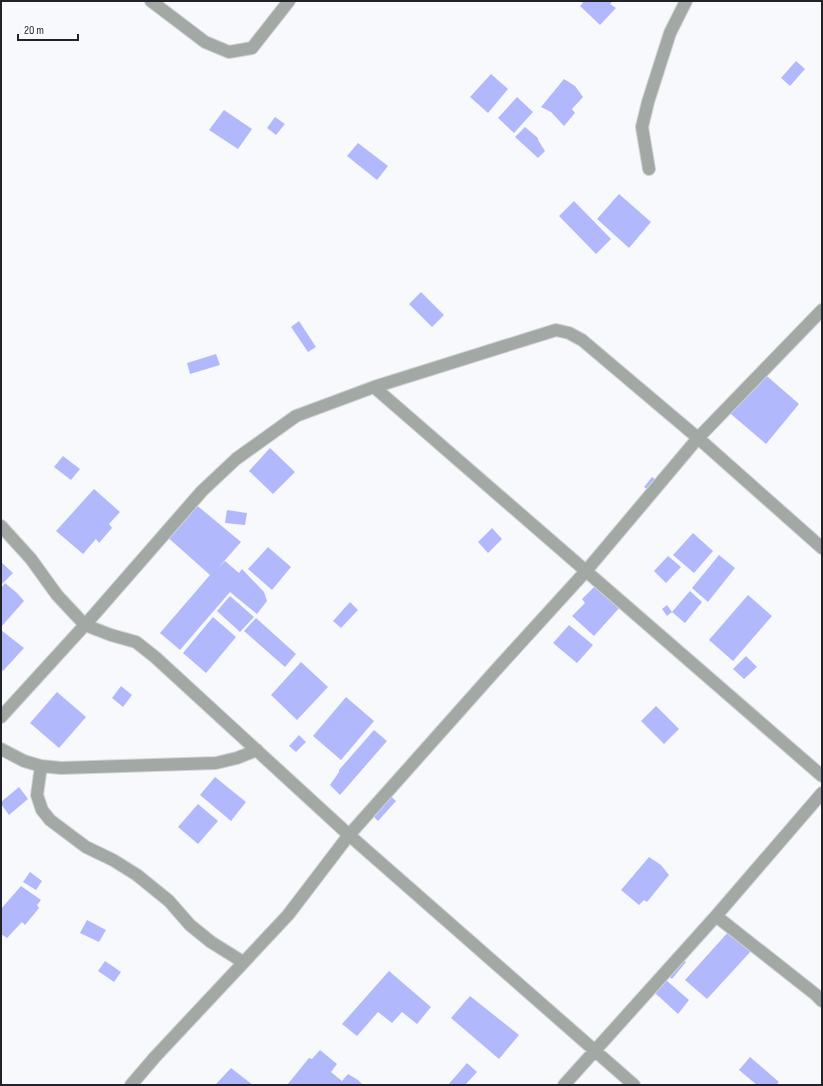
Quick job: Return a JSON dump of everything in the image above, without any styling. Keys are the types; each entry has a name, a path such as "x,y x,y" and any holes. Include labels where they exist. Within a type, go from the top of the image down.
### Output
{"street":[{"path":"151,1 205,42 229,52 252,48 290,1"},
{"path":"648,169 642,127 648,102 670,33 686,1"},
{"path":"131,1085 154,1057 288,915 349,835 586,571 698,438 822,310"},
{"path":"1,717 85,625 202,491 236,460 296,416 374,387 556,330 569,333 582,340 698,438 822,548"},
{"path":"374,387 822,776"},
{"path":"1,526 31,559 57,595 85,625 110,635 136,642 155,657 349,835 634,1085"},
{"path":"1,749 24,761 41,766 61,768 216,763 237,758 257,750"},
{"path":"41,766 37,795 42,810 50,820 86,847 113,860 137,875 169,901 190,925 211,942 243,962"},
{"path":"564,1085 716,916 822,793"},
{"path":"716,916 815,994 822,1002"}],"building":[{"path":"581,1 613,1 610,4 616,8 600,25 580,6 583,3"},
{"path":"796,61 805,69 790,86 781,78"},
{"path":"491,74 508,89 488,113 470,97"},
{"path":"564,79 575,86 583,97 572,109 575,113 564,126 551,112 541,107"},
{"path":"517,97 533,112 514,133 498,118"},
{"path":"224,110 252,129 238,149 209,130"},
{"path":"275,117 285,124 276,135 267,128"},
{"path":"525,127 538,138 545,151 538,158 515,137"},
{"path":"358,143 388,166 377,180 347,156"},
{"path":"619,194 651,222 629,248 597,219"},
{"path":"574,201 611,239 596,254 559,216"},
{"path":"421,292 444,315 432,327 409,304"},
{"path":"299,321 316,347 308,352 291,327"},
{"path":"216,354 220,365 190,374 187,363"},
{"path":"759,369 799,404 766,444 725,409"},
{"path":"270,448 295,472 273,494 249,471"},
{"path":"63,456 80,469 71,480 54,467"},
{"path":"652,477 664,486 657,496 644,487"},
{"path":"94,489 120,512 109,524 112,528 99,543 96,539 83,554 56,531"},
{"path":"194,503 241,542 218,568 225,561 239,573 242,569 264,592 267,601 257,614 230,592 180,650 160,633 210,575 165,535"},
{"path":"227,510 247,513 245,525 225,523"},
{"path":"492,528 502,539 488,553 478,542"},
{"path":"693,533 713,551 694,573 673,555"},
{"path":"268,547 291,567 272,590 248,569"},
{"path":"719,555 735,568 708,602 692,588"},
{"path":"668,556 681,567 666,583 654,571"},
{"path":"1,562 13,573 1,585"},
{"path":"5,583 24,601 1,627 1,588"},
{"path":"597,584 621,606 594,636 572,616 585,603 582,599"},
{"path":"690,591 702,602 685,623 672,612"},
{"path":"748,595 772,616 733,661 709,640"},
{"path":"230,596 254,617 240,632 217,611"},
{"path":"350,602 358,610 341,628 333,621"},
{"path":"667,605 672,612 667,616 662,609"},
{"path":"213,617 236,637 206,673 183,653"},
{"path":"256,618 296,654 285,667 244,631"},
{"path":"569,625 593,645 577,663 553,643"},
{"path":"1,630 24,648 3,671 1,669"},
{"path":"746,656 757,667 744,679 733,669"},
{"path":"301,662 328,687 297,720 271,695"},
{"path":"121,686 132,695 123,707 112,698"},
{"path":"57,692 86,717 59,748 30,723"},
{"path":"346,697 374,721 341,760 313,736"},
{"path":"656,706 679,729 664,744 641,721"},
{"path":"374,730 387,741 340,795 330,785 339,770"},
{"path":"299,735 306,742 296,752 289,746"},
{"path":"215,777 246,802 231,821 200,795"},
{"path":"19,787 28,799 9,815 1,802"},
{"path":"386,792 396,801 378,821 369,812"},
{"path":"198,804 218,821 198,844 178,827"},
{"path":"649,857 661,865 669,875 647,902 644,900 639,905 621,890"},
{"path":"30,872 42,881 36,890 23,882"},
{"path":"21,886 41,900 37,905 39,908 25,925 22,922 7,938 1,934 1,909"},
{"path":"87,920 106,930 99,942 80,933"},
{"path":"730,930 752,950 707,999 685,980"},
{"path":"676,954 686,962 672,979 662,971"},
{"path":"105,961 121,972 114,982 98,971"},
{"path":"389,971 431,1007 417,1024 402,1012 392,1023 378,1012 357,1036 342,1024"},
{"path":"666,980 689,1000 678,1014 655,993"},
{"path":"470,996 519,1035 499,1059 451,1018"},
{"path":"320,1050 337,1064 331,1072 342,1081 348,1074 363,1085 287,1085 309,1058 312,1059"},
{"path":"750,1057 779,1082 776,1085 757,1085 739,1070"},
{"path":"467,1063 477,1072 465,1085 448,1085"},
{"path":"231,1068 253,1085 217,1085 216,1084"}]}
